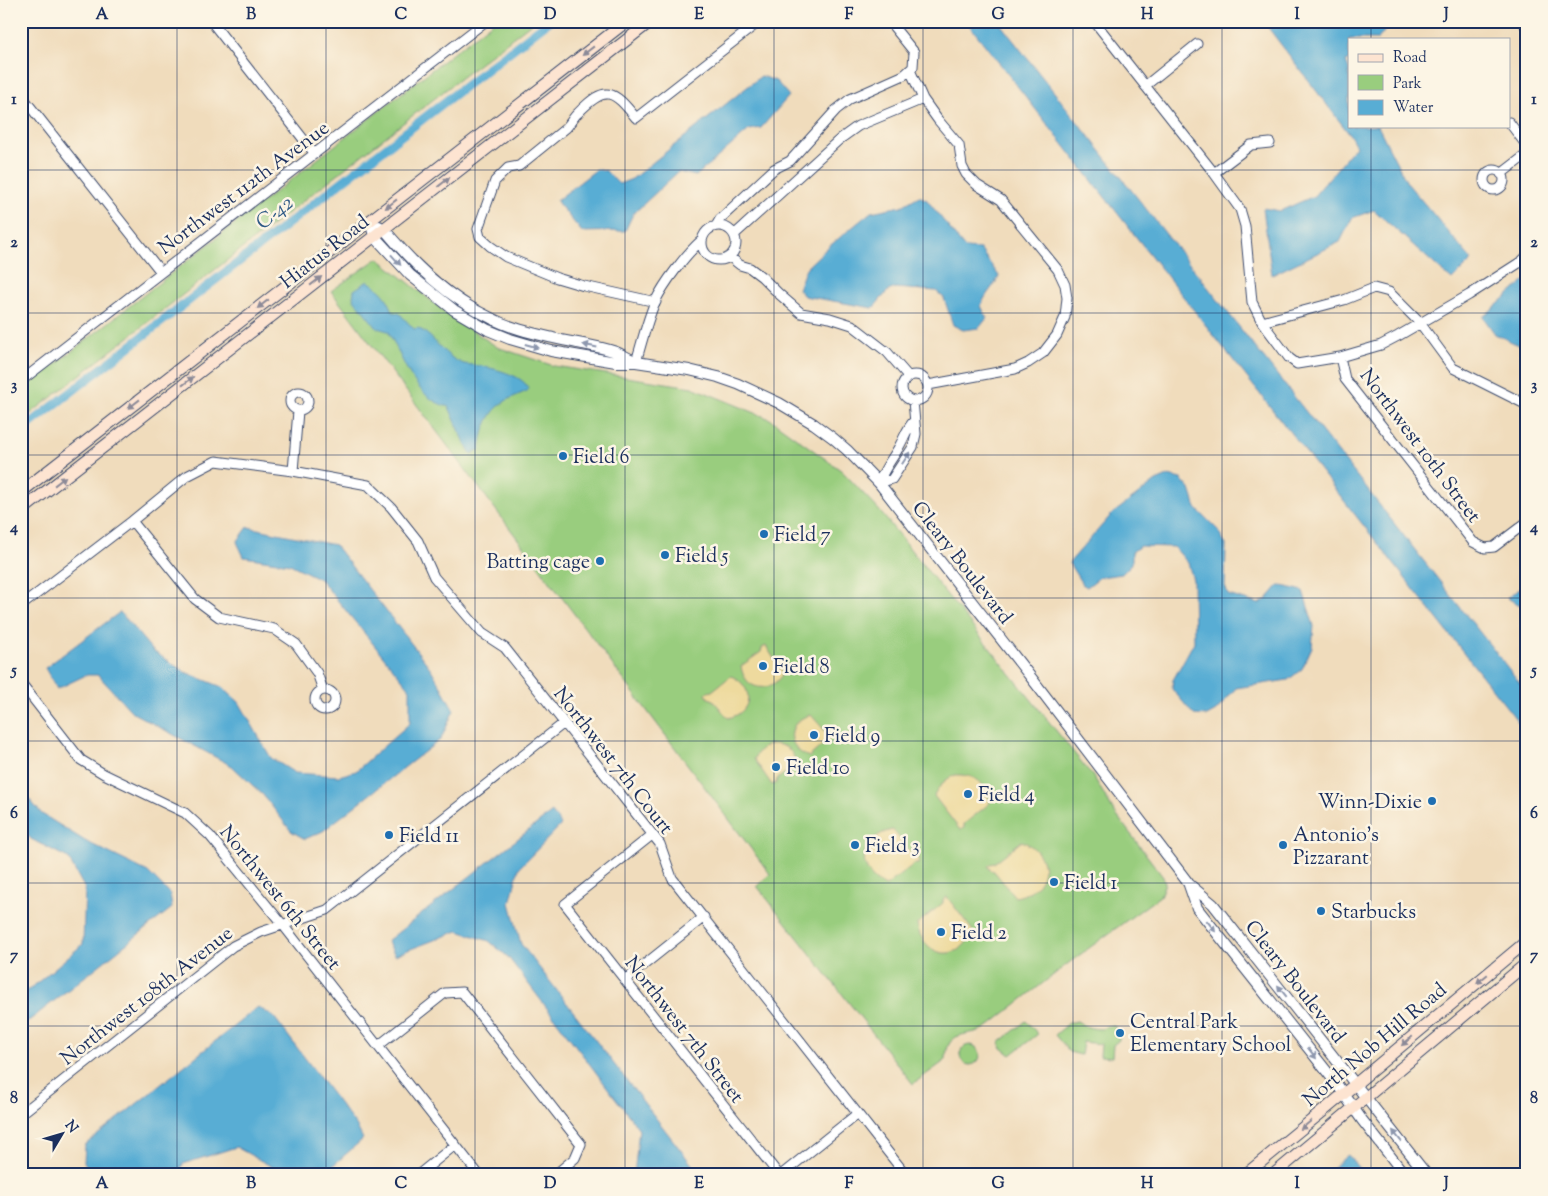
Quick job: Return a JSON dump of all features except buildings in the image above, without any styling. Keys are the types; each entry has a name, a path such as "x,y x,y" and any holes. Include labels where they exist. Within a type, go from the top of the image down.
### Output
{"main road":[{"name":"Hiatus Road","path":"21,492 627,21"},
{"name":"Hiatus Road","path":"21,511 651,21"},
{"name":"North Nob Hill Road","path":"1245,1175 1527,941"},
{"name":"North Nob Hill Road","path":"1273,1175 1527,963"}],"street":[{"path":"211,21 316,154"},
{"name":"Northwest 112th Avenue","path":"21,381 486,21"},
{"path":"656,302 557,278 506,257 490,246 480,237 478,228 495,181 508,168 519,166 558,134 572,122 576,114 600,94 610,94 621,100 636,118 760,21"},
{"path":"716,226 720,219 771,172 790,162 836,110 850,99 904,75 913,67 914,52 889,21"},
{"name":"Northwest 10th Street","path":"1094,21 1214,173 1240,209 1246,226 1252,302 1262,322 1289,358 1297,364 1340,357 1345,378 1474,542 1485,548 1494,547 1527,522"},
{"path":"1523,21 1527,29"},
{"path":"1145,86 1197,44"},
{"path":"910,70 923,99 960,145 962,166 966,174 977,185 1000,200 1058,270 1065,284 1067,298 1065,317 1057,335 1043,353 1028,363 1015,369 928,385"},
{"path":"21,95 161,272"},
{"path":"734,235 840,139 858,126 923,99"},
{"path":"1510,123 1527,146"},
{"path":"1214,173 1251,145 1270,143"},
{"path":"1501,174 1527,154"},
{"name":"Cleary Boulevard","path":"370,221 410,276 454,310 488,330 510,339 551,351 616,362 636,362 689,370 718,377 779,403 807,420 847,450 879,483 1189,884 1213,904 1427,1175"},
{"path":"636,362 656,302 667,283 693,248 702,240 707,230 716,226 726,228 734,235 736,246 730,257 720,261 710,258 703,250 702,240"},
{"path":"1340,357 1381,345 1470,294 1527,256"},
{"path":"730,257 740,265 750,268 762,276 801,313 830,318 852,325 887,352 908,376"},
{"path":"1262,322 1344,300 1374,288 1389,292 1420,323 1453,368 1527,405"},
{"path":"908,376 922,376 928,385 927,394 918,401 905,397 902,392 903,382 908,376"},
{"path":"879,483 892,479 913,447 916,434 913,401"},
{"path":"293,470 298,411"},
{"name":"Northwest 7th Court","path":"21,606 132,521 187,476 216,461 293,470 368,485 391,507 418,541 434,577 482,633 505,648 660,844 672,878 906,1175"},
{"path":"132,521 195,599 219,617 274,629 296,644 317,673 322,690"},
{"name":"Northwest 6th Street","path":"21,683 81,760 104,774 185,813 210,836 283,925 479,1175"},
{"name":"Northwest 108th Avenue","path":"21,1114 233,946 261,932 327,910 564,723"},
{"name":"Northwest 7th Street","path":"652,835 565,904 780,1175"},
{"name":"Cleary Boulevard","path":"1189,884 1197,908 1344,1094 1405,1175"},
{"path":"21,903 21,912"},
{"path":"624,980 704,918"},
{"path":"378,1046 445,993 462,992 581,1144 575,1158 555,1175"},
{"path":"780,1175 858,1114"},
{"path":"418,1175 455,1146"}],"green space":[{"path":"494,21 534,21 21,421 21,391"},
{"path":"378,258 444,311 497,347 554,366 692,387 770,419 842,471 878,509 1095,779 1114,812 1163,877 1165,883 1160,896 1066,965 986,1028 954,1038 947,1050 946,1060 913,1084 757,886 770,874 331,291"},
{"path":"1026,1021 1038,1034 1011,1055 999,1043"},
{"path":"1077,1021 1085,1026 1094,1028 1101,1029 1106,1026 1114,1026 1116,1028 1119,1040 1113,1045 1112,1057 1100,1056 1101,1044 1083,1042 1081,1055 1069,1052 1055,1035 1069,1023"},
{"path":"970,1045 977,1048 980,1055 977,1062 970,1065 963,1062 960,1055 963,1048"}],"sand":[{"path":"766,646 783,673 772,685 759,687 747,681 741,666 761,652 762,648"},
{"path":"731,676 739,680 744,686 748,699 742,711 728,718 706,694"},
{"path":"811,715 833,737 809,757 801,753 796,747 792,741 792,734 797,722"},
{"path":"771,744 781,745 788,749 793,755 796,765 772,785 754,759 765,746"},
{"path":"955,775 968,776 979,781 986,790 990,803 964,824 964,828 960,830 934,796 943,783"},
{"path":"893,830 920,861 886,886 875,880 870,874 864,859 868,846 878,835"},
{"path":"1022,841 1033,847 1038,853 1044,868 1040,881 1030,892 1015,897 988,866"},
{"path":"947,897 973,931 961,948 946,953 939,952 927,945 922,939 917,924 943,903 943,900"}],"water":[{"path":"966,21 998,21 1527,692 1527,733"},
{"path":"1263,21 1395,21 1391,23 1379,38 1348,38 1348,61 1346,62 1348,67 1348,128 1379,128 1407,183 1472,260 1452,280 1374,210 1352,218 1340,242 1272,275 1263,208 1280,211 1314,196 1356,146 1350,135"},
{"path":"761,76 776,81 789,96 761,128 749,130 696,176 678,172 633,214 625,231 582,232 558,203 557,200 597,169 606,171 619,184 632,179"},
{"path":"919,196 927,200 965,248 980,249 999,276 981,306 987,318 979,328 963,330 953,325 944,298 936,291 895,288 888,291 873,308 804,296 798,289 806,268 871,212 902,206"},
{"path":"1527,279 1527,349 1495,334 1483,317"},
{"path":"368,281 384,294 393,312 399,313 414,329 418,328 424,332 457,361 499,370 525,383 528,388 527,391 505,401 491,415 484,431 480,449 471,454 449,407 437,403 418,387 388,331 377,328 353,298 354,290"},
{"path":"1168,476 1181,479 1190,489 1196,508 1218,530 1226,545 1225,586 1228,595 1259,604 1267,599 1279,585 1303,591 1314,626 1312,647 1302,669 1288,680 1236,688 1216,711 1207,716 1194,715 1172,689 1173,680 1194,642 1193,580 1188,563 1174,547 1140,546 1132,552 1132,564 1122,574 1100,577 1087,587 1082,584 1069,563 1112,514 1156,481"},
{"path":"248,527 335,545 431,669 454,710 441,739 323,831 305,839 291,831 263,795 232,766 133,713 98,675 86,675 57,689 45,668 120,612 153,651 185,672 222,687 239,702 271,758 295,773 339,776 356,771 410,723 410,689 320,579 290,564 244,557 237,542"},
{"path":"1527,583 1527,600 1520,605 1507,598"},
{"path":"21,790 42,814 85,841 148,872 170,894 172,908 21,1027 21,993 30,989 83,944 85,889 68,858 31,839 21,829"},
{"path":"552,812 561,825 519,868 510,903 521,944 700,1175 634,1175 639,1129 508,957 489,941 458,931 395,955 387,941"},
{"path":"258,1007 274,1017 357,1127 363,1139 328,1170 327,1175 287,1175 236,1147 183,1164 176,1175 93,1175 84,1162 85,1145"},
{"path":"1348,1155 1364,1175 1323,1175"}],"waterway":[{"name":"C-42","path":"21,431 549,21"}],"place":[{"name":"Field 6","path":"563,456"},
{"name":"Field 7","path":"764,534"},
{"name":"Field 5","path":"665,555"},
{"name":"Batting cage","path":"600,561"},
{"name":"Field 8","path":"763,666"},
{"name":"Field 9","path":"814,735"},
{"name":"Field 10","path":"776,767"},
{"name":"Field 4","path":"968,794"},
{"name":"Winn-Dixie","path":"1432,801"},
{"name":"Field 11","path":"389,835"},
{"name":"Field 3","path":"855,845"},
{"name":"Antonio's Pizzarant","path":"1283,845"},
{"name":"Field 1","path":"1054,882"},
{"name":"Starbucks","path":"1321,911"},
{"name":"Field 2","path":"941,932"},
{"name":"Central Park Elementary School","path":"1120,1033"}]}
